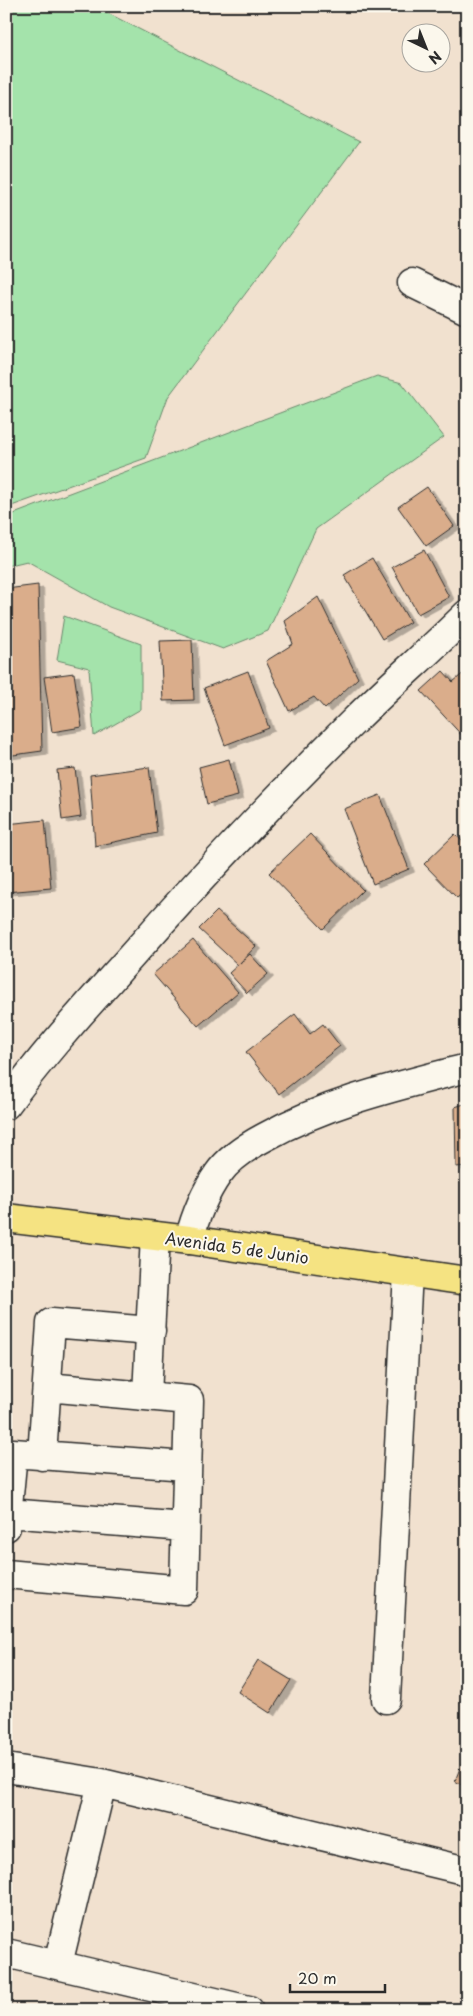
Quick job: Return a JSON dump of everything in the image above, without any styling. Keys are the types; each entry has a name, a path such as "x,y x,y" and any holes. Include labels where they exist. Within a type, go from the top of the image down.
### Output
{"main road":[{"name":"Avenida 5 de Junio","path":"6,1218 189,1240 467,1281"}],"street":[{"path":"412,284 467,310"},
{"path":"6,1105 28,1075 96,996 241,836 354,720 464,623"},
{"path":"189,1240 196,1215 218,1174 244,1148 288,1124 330,1107 383,1090 467,1068"},
{"path":"147,1395 155,1236"},
{"path":"386,1699 408,1272"},
{"path":"42,1456 51,1323 151,1331"},
{"path":"6,1574 184,1590 189,1400 47,1387"},
{"path":"185,1527 7,1520 13,1454 186,1466"},
{"path":"6,1768 102,1783 467,1870"},
{"path":"58,1964 102,1783"},
{"path":"6,1953 249,2010"}],"green space":[{"path":"6,6 94,6 359,142 168,397 146,458 6,508"},
{"path":"377,376 402,383 444,437 316,529 268,631 223,649 109,607 27,561 6,566 6,517"},
{"path":"64,616 141,644 141,709 94,736 89,668 57,660"}],"building":[{"path":"427,487 454,526 426,546 398,507"},
{"path":"424,550 449,597 418,614 392,567"},
{"path":"372,558 410,622 382,639 344,575"},
{"path":"38,585 42,751 6,756 6,589"},
{"path":"318,597 358,678 325,709 314,697 289,711 266,661 293,644 285,621"},
{"path":"192,640 194,700 163,701 160,641"},
{"path":"467,670 467,741 421,691 443,671 453,682"},
{"path":"248,671 269,728 225,745 204,688"},
{"path":"74,673 82,727 52,732 44,677"},
{"path":"229,759 238,796 207,804 199,767"},
{"path":"149,767 157,833 95,846 90,775"},
{"path":"75,768 81,817 62,820 57,770"},
{"path":"380,795 409,869 373,884 344,809"},
{"path":"45,820 51,888 6,892 6,824"},
{"path":"310,834 363,890 323,929 269,873"},
{"path":"455,834 467,846 467,889 457,898 424,864"},
{"path":"217,911 256,946 238,965 199,929"},
{"path":"193,940 238,992 198,1026 153,974"},
{"path":"250,954 268,974 247,993 229,973"},
{"path":"295,1014 310,1034 323,1024 340,1046 279,1094 246,1052"},
{"path":"467,1103 467,1166 456,1167 455,1107"},
{"path":"258,1660 291,1680 270,1713 238,1692"},
{"path":"467,1750 467,1788 455,1781"}]}
